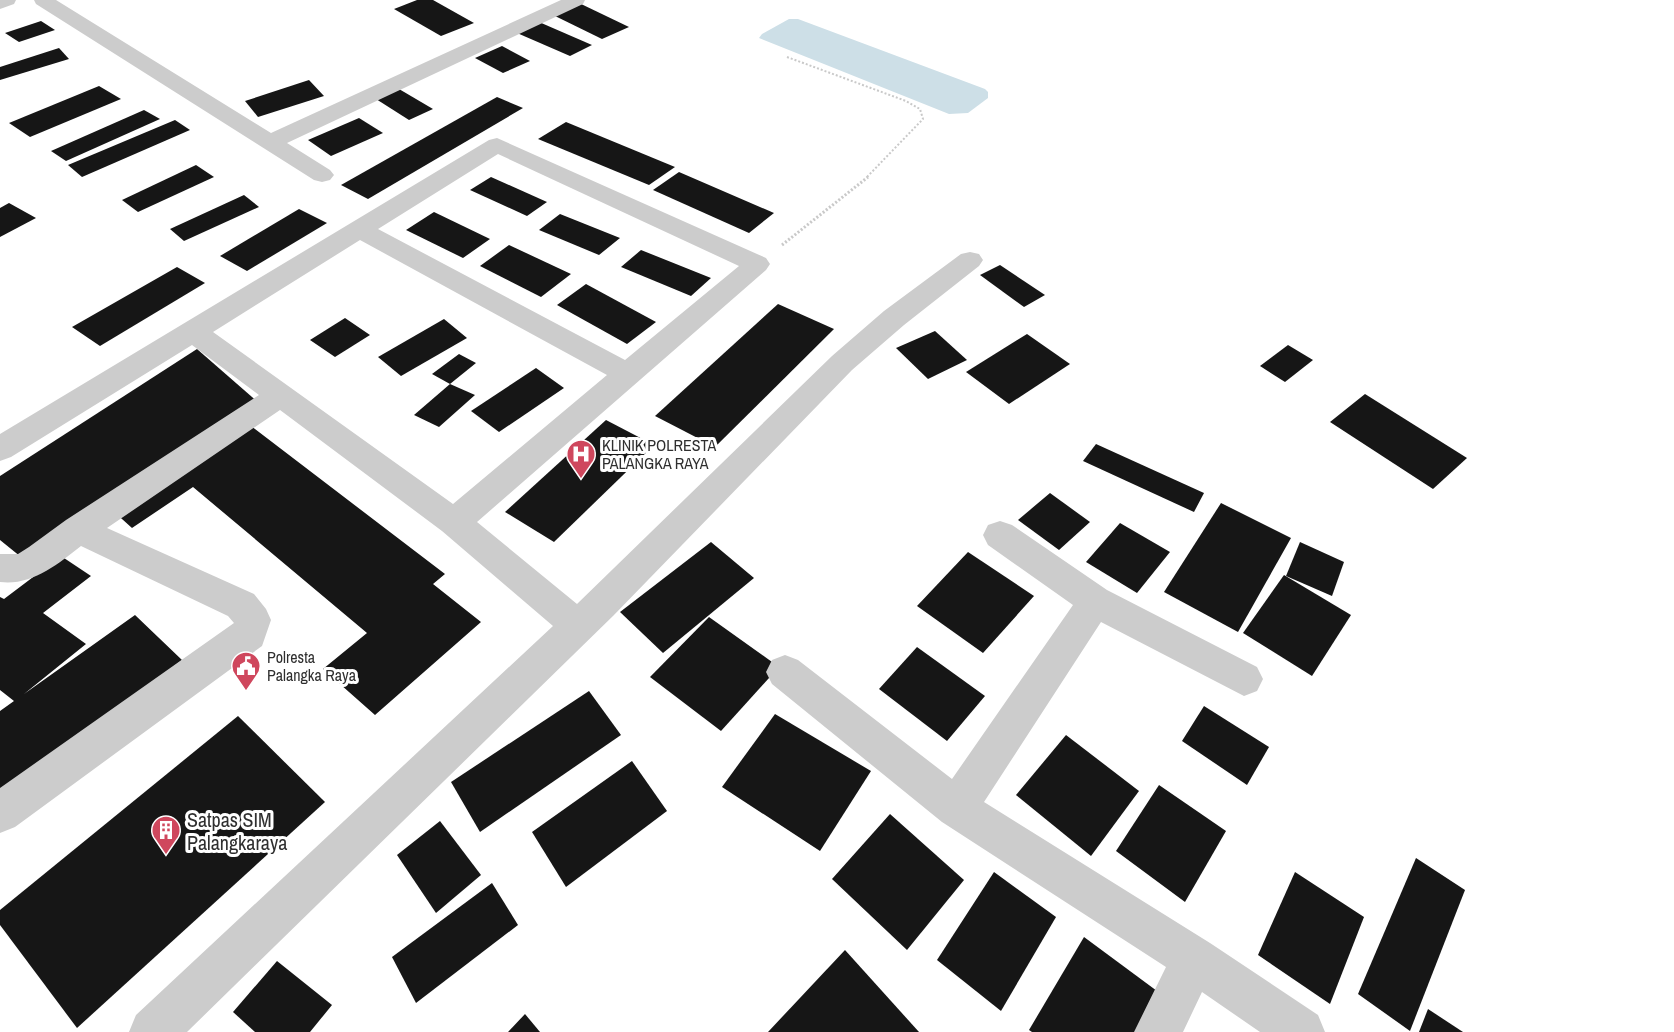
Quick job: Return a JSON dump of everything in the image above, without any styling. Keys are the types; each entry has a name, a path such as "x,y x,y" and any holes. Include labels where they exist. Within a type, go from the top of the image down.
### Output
{"street":[{"path":"0,3 7,0"},
{"path":"43,0 322,175"},
{"path":"269,143 576,0"},
{"path":"0,449 191,330 497,145 757,264 454,522"},
{"path":"358,229 628,374"},
{"path":"153,1032 578,626 842,363 894,318 970,260"},
{"path":"191,330 454,522 578,626"},
{"path":"0,568 16,570 27,565 280,395"},
{"path":"0,813 249,635 253,620 242,605 78,530"},
{"path":"1000,535 1095,601 1244,679"},
{"path":"956,808 1095,601"},
{"path":"785,672 956,808 1194,959 1301,1032"},
{"path":"1158,1032 1194,959"}],"path":[{"path":"757,264 834,207 907,137 923,118 920,109 906,101 787,57"}],"shaded area":[{"path":"789,19 798,19 985,89 988,92 988,98 968,113 949,114 759,38"}],"building":[{"path":"417,0 433,0 474,23 441,36 394,9"},
{"path":"579,3 629,27 602,39 553,15"},
{"path":"41,21 55,30 19,42 5,33"},
{"path":"539,22 592,45 570,56 517,33"},
{"path":"502,46 530,61 503,73 475,58"},
{"path":"59,48 69,59 0,80 0,67"},
{"path":"309,80 324,96 258,117 245,101"},
{"path":"99,86 121,99 30,137 9,123"},
{"path":"399,89 433,109 409,120 376,99"},
{"path":"497,97 523,108 368,199 341,185"},
{"path":"144,110 160,119 66,161 51,151"},
{"path":"359,118 383,133 331,156 308,140"},
{"path":"175,120 190,130 82,177 68,165"},
{"path":"566,122 675,167 649,185 538,139"},
{"path":"196,165 214,177 138,212 122,200"},
{"path":"679,172 774,213 749,233 653,190"},
{"path":"491,177 547,202 527,216 470,190"},
{"path":"244,195 259,207 184,241 170,229"},
{"path":"9,203 36,218 0,237 0,208"},
{"path":"299,209 327,223 247,271 220,256"},
{"path":"434,212 490,239 463,258 406,230"},
{"path":"560,214 620,238 599,255 539,230"},
{"path":"509,245 571,274 541,297 480,266"},
{"path":"641,250 711,278 691,296 621,267"},
{"path":"1000,265 1045,295 1024,307 980,275"},
{"path":"177,267 205,283 100,346 72,327"},
{"path":"586,284 656,322 627,344 557,305"},
{"path":"778,304 834,329 715,447 655,416"},
{"path":"345,318 370,335 335,357 310,340"},
{"path":"444,319 467,338 401,376 378,357"},
{"path":"935,331 967,360 928,379 896,348"},
{"path":"1027,334 1070,364 1009,404 966,372"},
{"path":"1288,345 1313,360 1285,382 1260,366"},
{"path":"197,349 260,404 21,557 0,540 0,476"},
{"path":"459,354 476,363 450,384 432,374"},
{"path":"536,368 564,388 499,432 471,411"},
{"path":"450,384 475,395 439,427 414,415"},
{"path":"1365,394 1467,458 1433,489 1330,422"},
{"name":"KLINIK POLRESTA PALANGKA RAYA","path":"606,420 654,445 554,542 505,512"},
{"path":"247,423 445,574 433,584 481,622 375,715 323,669 367,633 193,487 132,528 112,510"},
{"path":"1096,444 1204,493 1194,512 1083,461"},
{"path":"1050,493 1090,522 1059,550 1018,520"},
{"path":"1221,503 1291,538 1238,632 1164,592"},
{"path":"1120,523 1170,552 1137,593 1086,562"},
{"path":"711,542 754,578 663,653 620,612"},
{"path":"1300,542 1344,562 1332,596 1286,576"},
{"path":"968,552 1034,596 983,653 917,606"},
{"path":"61,556 91,576 43,613 86,644 24,694 135,615 182,660 0,800 0,711 14,701 0,690 0,597 4,599"},
{"path":"1284,575 1351,615 1312,676 1243,633"},
{"path":"709,617 779,667 721,731 650,677"},
{"path":"917,647 985,696 947,741 879,689"},
{"path":"589,691 621,735 480,832 451,782"},
{"path":"1204,706 1269,747 1247,785 1182,741"},
{"path":"775,714 871,771 820,851 722,787"},
{"name":"Satpas SIM Palangkaraya","path":"238,716 325,802 77,1028 0,925 0,910"},
{"path":"1066,735 1139,791 1091,856 1016,795"},
{"path":"632,761 667,811 566,887 532,832"},
{"path":"1159,785 1226,831 1185,902 1116,851"},
{"path":"890,814 964,880 907,950 832,879"},
{"path":"440,821 481,875 436,913 397,855"},
{"path":"1416,858 1465,890 1410,1031 1358,994"},
{"path":"994,872 1056,917 1001,1011 937,960"},
{"path":"1295,872 1364,917 1330,1004 1258,955"},
{"path":"492,883 518,925 416,1003 392,957"},
{"path":"1084,937 1157,991 1135,1032 1032,1032 1029,1030"},
{"path":"845,950 919,1032 768,1032"},
{"path":"277,961 332,1005 310,1032 255,1032 233,1012"},
{"path":"1428,1009 1463,1032 1419,1032"},
{"path":"525,1014 540,1032 508,1032"}],"place":[{"name":"KLINIK POLRESTA PALANGKA RAYA","path":"581,480"},
{"name":"Polresta Palangka Raya","path":"246,692"},
{"name":"Satpas SIM Palangkaraya","path":"166,856"}]}
